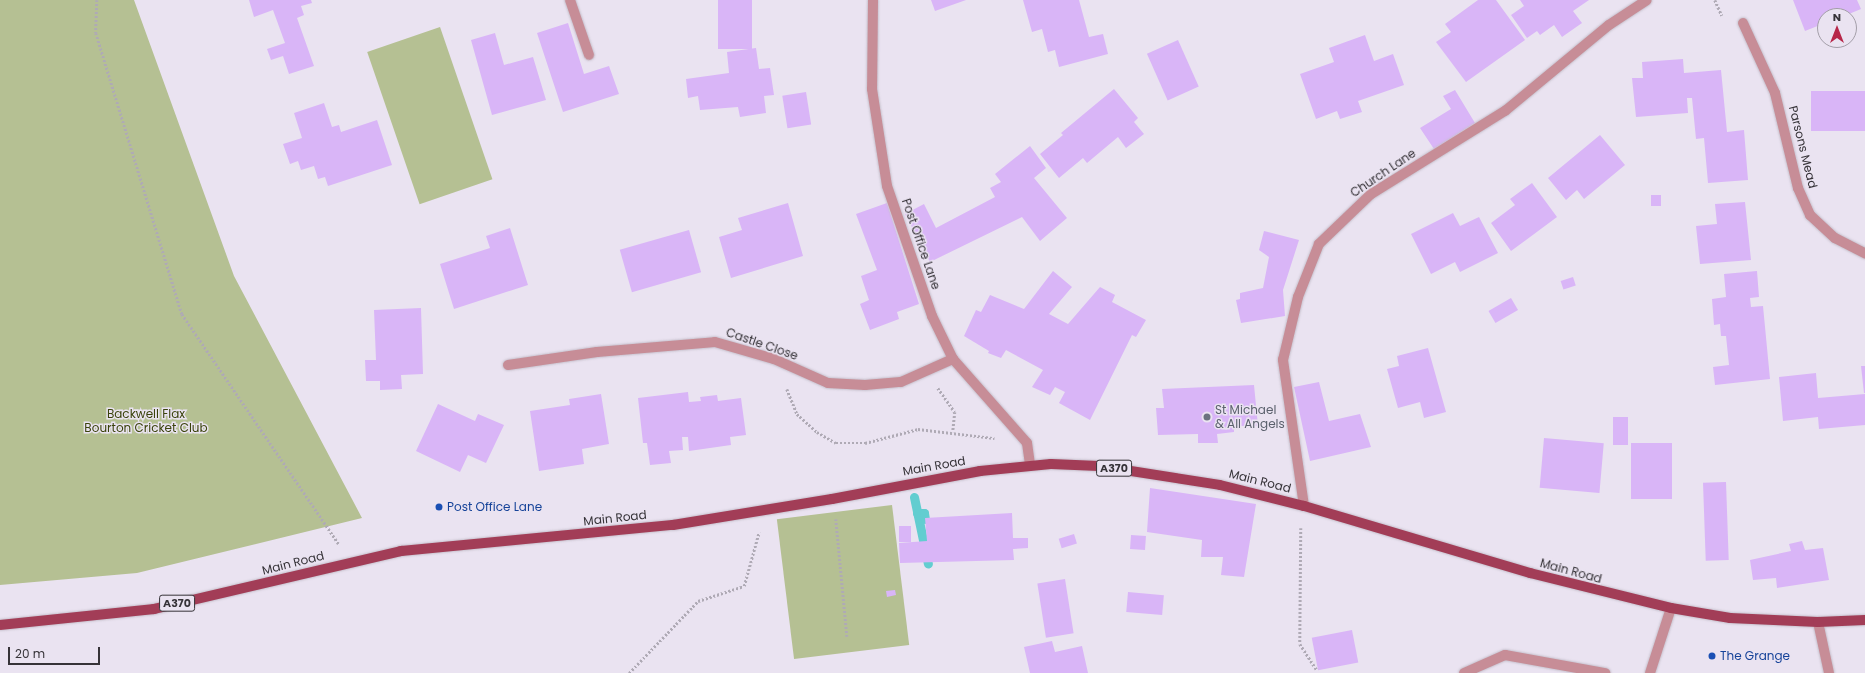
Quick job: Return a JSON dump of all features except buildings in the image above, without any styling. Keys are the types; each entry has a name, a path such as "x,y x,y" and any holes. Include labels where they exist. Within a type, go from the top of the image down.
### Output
{"main road":[{"name":"Main Road","path":"0,624 154,609 401,551 673,525 929,479 1030,464 1119,469 1220,485 1304,506 1530,573 1671,608 1730,618 1818,622 1865,620"}],"street":[{"path":"570,0 589,55"},
{"name":"Post Office Lane","path":"873,0 872,89 887,186 932,316 953,359 1027,443"},
{"name":"Church Lane","path":"1304,506 1283,360 1298,297 1319,244 1371,194 1505,111 1609,25 1647,0"},
{"name":"Parsons Mead","path":"1743,23 1775,93 1798,188 1810,215 1835,238 1865,253"},
{"name":"Castle Close","path":"508,365 597,352 708,342 731,345 774,359 834,384 886,384 915,377 953,359"},
{"path":"1027,443 1030,464"},
{"path":"1650,673 1671,608"},
{"path":"1818,622 1828,673"},
{"path":"1464,673 1505,655 1605,673"}],"path":[{"path":"97,0 96,33 182,314 335,538"},
{"path":"774,359 797,414 829,441 865,443 918,429 952,432 1027,443"},
{"path":"915,377 930,381 955,412 952,432"},
{"path":"835,510 847,636"},
{"path":"630,673 698,601 744,586 762,524 757,511"},
{"path":"1301,523 1300,644 1317,670"}],"green space":[{"name":"Backwell Flax Bourton Cricket Club","path":"0,0 134,0 234,276 362,518 137,573 0,585"},
{"path":"440,27 492,179 420,204 367,52"},
{"path":"892,505 909,645 794,659 777,519"}],"waterway":[{"path":"914,497 928,564"},
{"path":"917,513 924,513 925,519"}],"place":[{"name":"St Michael & All Angels","path":"1207,417"},
{"name":"Post Office Lane","path":"439,507"},
{"name":"The Grange","path":"1712,656"}]}
